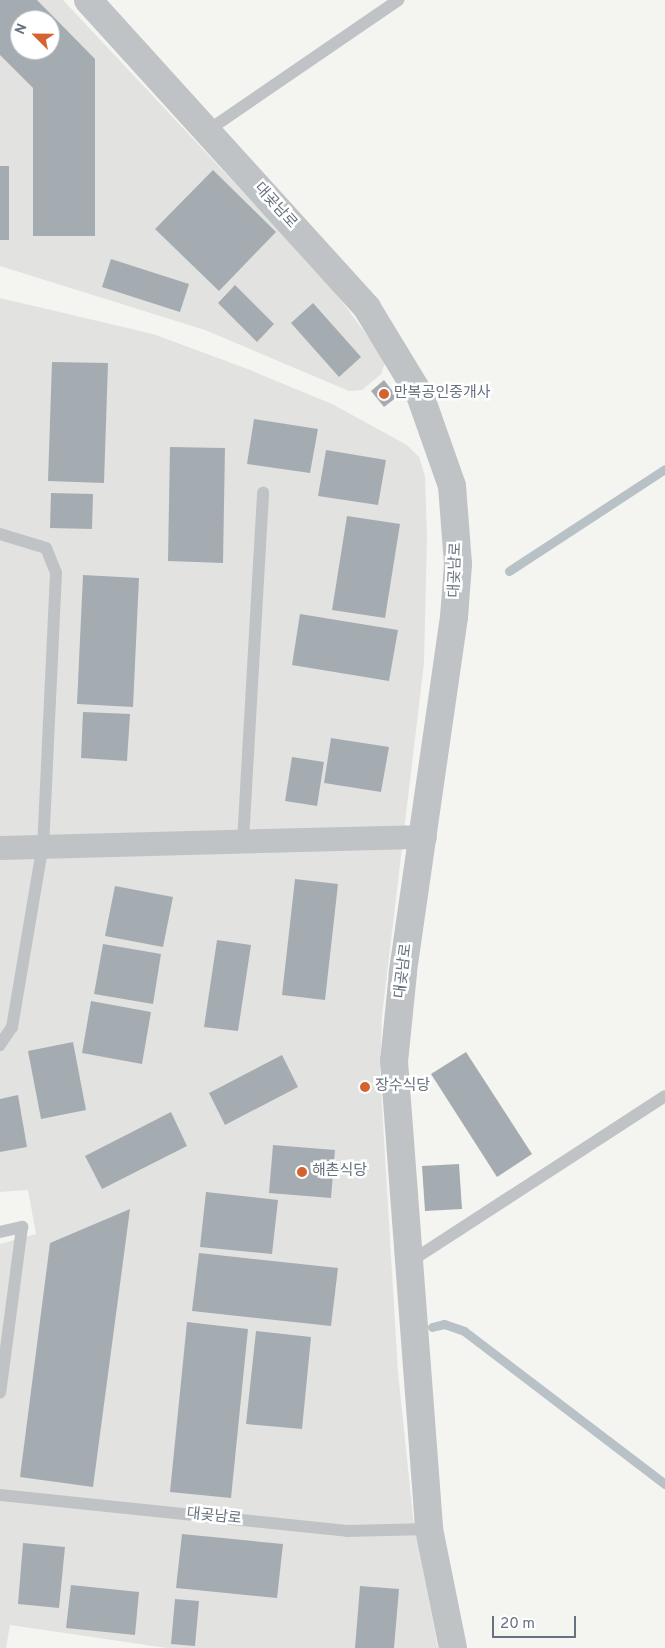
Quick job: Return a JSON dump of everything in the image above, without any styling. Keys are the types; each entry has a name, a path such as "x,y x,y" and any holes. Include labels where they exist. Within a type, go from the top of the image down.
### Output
{"street":[{"name":"대곶남로","path":"88,0 367,308 420,395 440,444 452,486 458,564 425,837 403,973 394,1061 429,1529 453,1648"},
{"path":"0,848 43,844 425,837"}],"lane":[{"path":"207,131 398,0"},
{"path":"243,841 263,493"},
{"path":"0,534 46,548 56,573 43,844 12,1027 0,1045"},
{"path":"408,1263 665,1096"},
{"path":"0,1232 22,1227 0,1393"},
{"name":"대곶남로","path":"0,1495 347,1531 429,1529"}],"shaded area":[{"path":"0,0 63,0 329,284 386,361 381,374 362,390 349,391 205,330 0,266"},
{"path":"0,298 153,334 245,368 332,404 407,445 419,457 425,476 427,537 424,663 382,1016 380,1072 398,1372 413,1516 438,1648 167,1648 10,1625 6,1648 0,1648 0,1244 36,1234 28,1190 0,1192"}],"building":[{"path":"0,0 37,0 47,10 10,10 10,60 60,60 60,23 95,59 95,236 33,236 33,88 0,55"},
{"path":"0,166 9,166 9,240 0,240"},
{"path":"213,170 276,232 219,291 155,229"},
{"path":"111,259 189,284 180,312 102,287"},
{"path":"235,285 274,324 257,342 218,303"},
{"path":"313,303 361,357 339,377 291,323"},
{"path":"52,362 108,363 104,483 48,481"},
{"name":"만복공인중개사","path":"384,380 397,397 384,407 371,391"},
{"path":"254,419 318,429 310,473 247,464"},
{"path":"170,447 225,448 223,563 168,561"},
{"path":"326,450 386,460 378,505 318,496"},
{"path":"51,493 93,494 92,529 50,528"},
{"path":"347,516 400,524 385,618 332,610"},
{"path":"83,575 139,578 133,707 77,704"},
{"path":"300,614 398,630 389,681 292,665"},
{"path":"83,712 130,714 127,761 81,758"},
{"path":"331,738 389,747 381,792 324,783"},
{"path":"292,757 324,762 317,806 285,801"},
{"path":"295,879 338,884 325,1000 282,995"},
{"path":"115,886 173,897 163,947 105,936"},
{"path":"217,940 251,945 238,1031 204,1027"},
{"path":"103,944 161,954 153,1004 94,994"},
{"path":"91,1001 151,1012 142,1064 82,1053"},
{"path":"73,1042 86,1110 41,1119 28,1051"},
{"path":"466,1052 532,1154 497,1177 431,1074"},
{"path":"282,1055 298,1087 225,1125 209,1093"},
{"path":"18,1095 27,1147 0,1152 0,1099"},
{"path":"171,1112 187,1146 102,1189 85,1156"},
{"name":"해촌식당","path":"273,1145 335,1150 331,1198 269,1193"},
{"path":"459,1164 462,1209 425,1211 422,1166"},
{"path":"206,1192 278,1200 272,1254 200,1247"},
{"path":"130,1209 93,1487 20,1477 50,1243"},
{"path":"199,1253 338,1268 331,1326 192,1311"},
{"path":"187,1322 248,1329 231,1498 170,1492"},
{"path":"256,1331 311,1337 302,1429 246,1424"},
{"path":"182,1534 283,1544 277,1598 176,1588"},
{"path":"23,1543 65,1547 59,1608 18,1604"},
{"path":"71,1585 139,1592 135,1635 66,1628"},
{"path":"360,1586 399,1589 394,1648 355,1648"},
{"path":"175,1599 199,1601 195,1646 171,1644"}],"waterway":[{"path":"509,571 665,469"},
{"path":"432,1327 444,1324 464,1331 665,1484"}],"place":[{"name":"만복공인중개사","path":"384,394"},
{"name":"장수식당","path":"365,1087"},
{"name":"해촌식당","path":"302,1172"}]}
